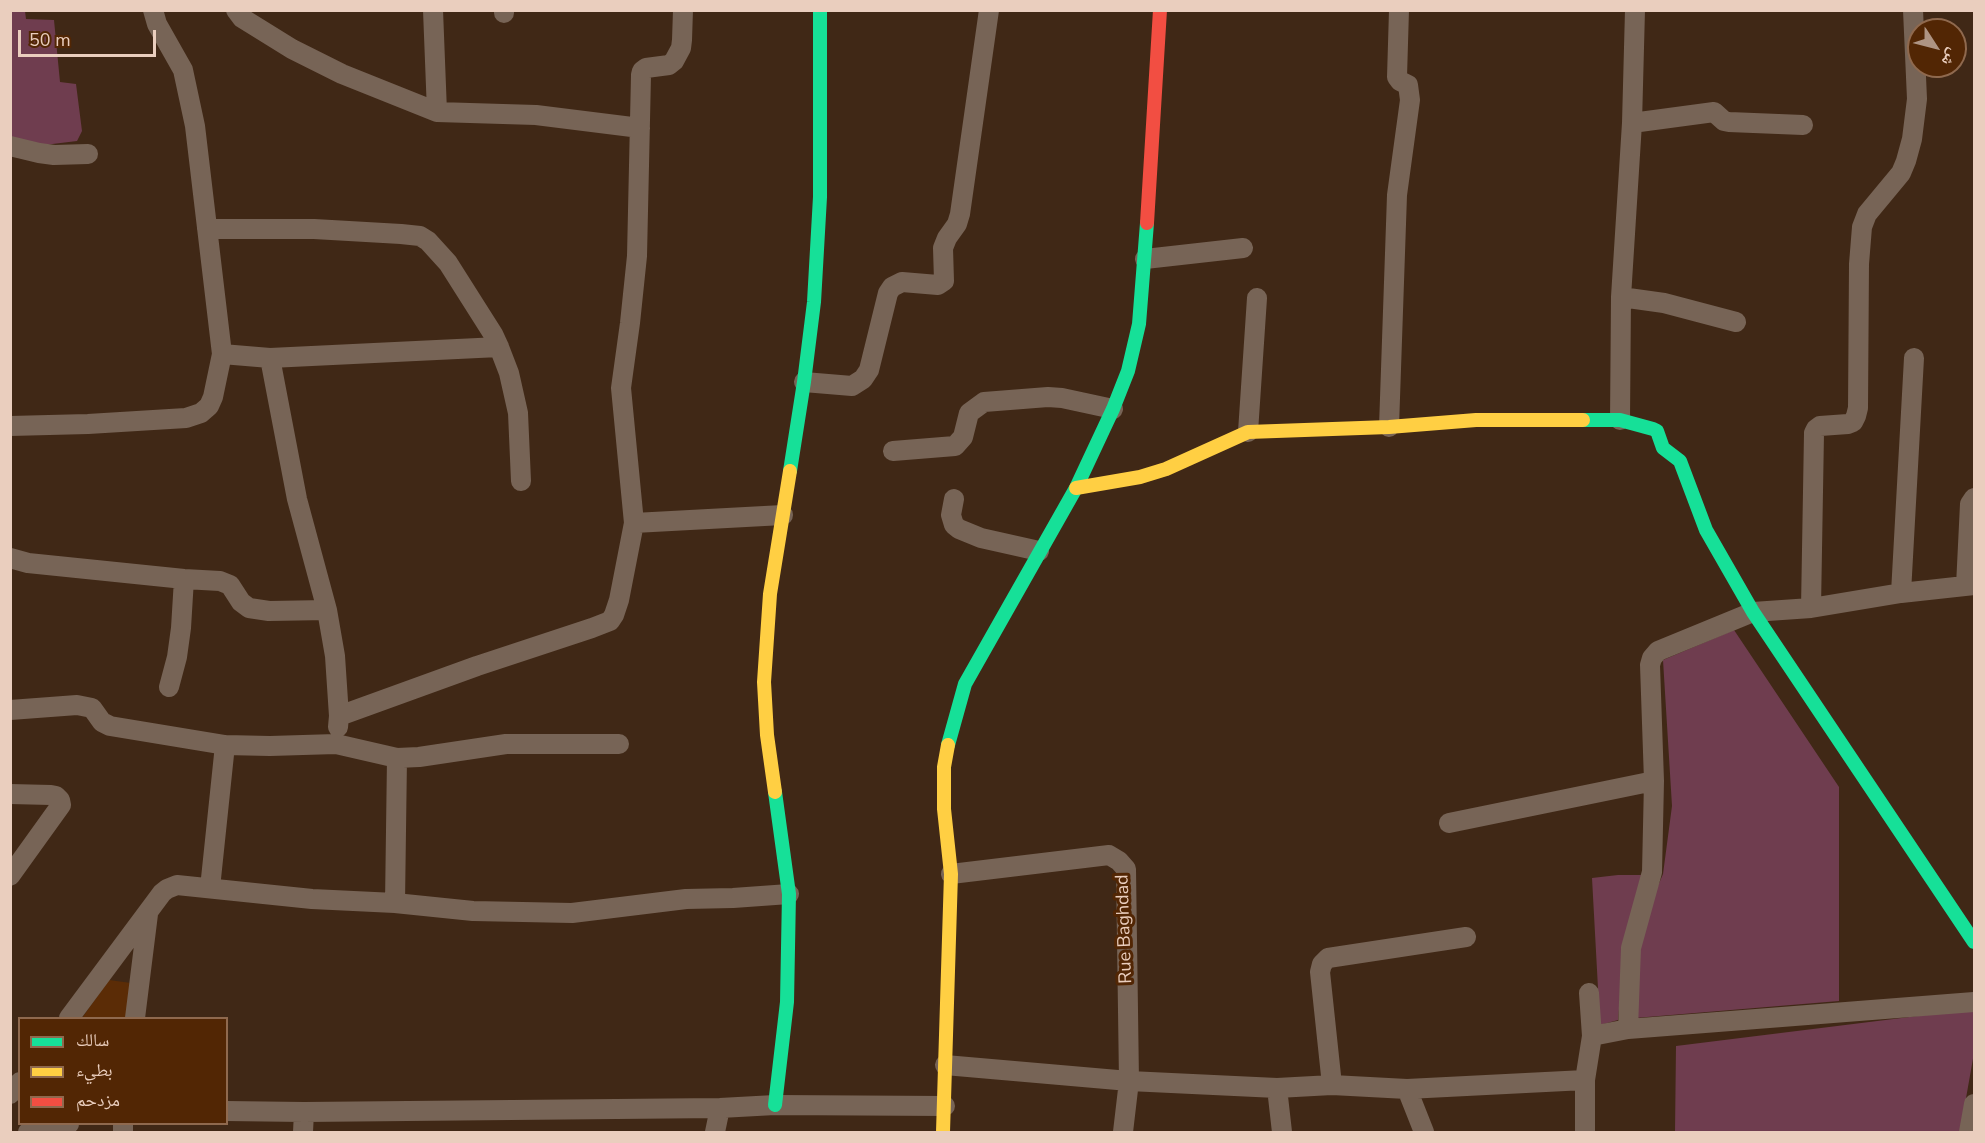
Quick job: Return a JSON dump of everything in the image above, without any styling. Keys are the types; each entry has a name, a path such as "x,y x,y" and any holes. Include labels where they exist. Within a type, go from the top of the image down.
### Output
{"street":[{"path":"10,426 186,418 201,413 209,405 217,386 222,354 195,126 183,70 157,24 153,10"},
{"path":"236,10 242,18 292,49 342,74 437,112 536,115 640,128"},
{"path":"433,10 437,112"},
{"path":"339,716 610,621 617,609 634,523 621,388 637,256 641,72 646,68 669,65 678,56 682,40 683,10"},
{"path":"775,1105 787,1002 789,894 767,735 764,682 770,594 804,382 814,302 820,197 820,10"},
{"path":"804,382 852,386 863,380 869,370 892,286 902,282 938,285 944,281 943,248 960,214 989,10"},
{"path":"943,1132 951,874 944,809 944,767 950,732 965,684 1076,488 1128,371 1138,324 1145,259 1160,10"},
{"path":"1389,428 1397,195 1410,100 1408,85 1397,77 1399,10"},
{"path":"1620,420 1621,297 1632,123 1635,10"},
{"path":"1811,608 1814,433 1820,426 1853,422 1858,408 1859,264 1862,227 1867,214 1900,173 1912,139 1917,99 1913,10"},
{"path":"1632,123 1714,112 1724,121 1729,122 1803,125"},
{"path":"10,146 54,155 88,154"},
{"path":"207,229 314,229 420,236 435,247 448,263 500,347 509,373 518,413 521,481"},
{"path":"1145,259 1243,248"},
{"path":"1621,297 1664,303 1736,322"},
{"path":"1248,432 1257,298"},
{"path":"222,354 270,358 500,347"},
{"path":"270,358 297,499 327,610 335,656 339,716 336,744"},
{"path":"1901,593 1914,358"},
{"path":"893,451 955,446 963,437 969,412 984,402 1048,397 1113,409"},
{"path":"1076,488 1140,477 1166,469 1248,432 1389,428 1476,420 1620,420 1657,431 1663,448 1680,461 1706,530 1753,612 1974,942"},
{"path":"1628,1029 1631,948 1652,872 1654,781 1650,665 1652,658 1658,651 1753,612 1811,608 1901,593 1970,586 1970,504 1974,498"},
{"path":"954,499 951,515 958,530 1039,551"},
{"path":"634,523 783,515"},
{"path":"10,558 28,563 220,581 230,585 243,605 259,611 327,610"},
{"path":"169,687 177,657 184,579"},
{"path":"10,710 86,706 92,708 102,722 110,726 225,745 336,744 397,758 420,757 506,744 619,744"},
{"path":"210,888 225,745"},
{"path":"395,903 397,758"},
{"path":"1449,823 1654,781"},
{"path":"10,794 56,796 61,805 10,876"},
{"name":"Rue Baghdad","path":"951,874 1109,855 1126,869 1129,1081 1123,1132"},
{"path":"70,1017 162,893 171,886 181,884 312,899 395,903 473,911 572,913 686,898 733,898 789,894"},
{"path":"135,1017 148,913"},
{"path":"1332,1085 1320,972 1322,964 1328,958 1466,937"},
{"path":"1585,1132 1585,1080 1592,1036 1589,993"},
{"path":"1592,1036 1628,1029 1974,1002"},
{"path":"945,1065 1129,1081 1277,1088 1332,1085 1407,1089 1585,1080"},
{"path":"1277,1088 1282,1132"},
{"path":"1407,1089 1424,1132"},
{"path":"1969,1132 1974,1104"},
{"path":"228,1111 720,1108 775,1105 945,1106"},
{"path":"715,1132 720,1108"},
{"path":"303,1132 304,1112"},
{"path":"28,1132 64,1125"}],"shaded area":[{"path":"10,11 25,11 26,19 54,20 60,82 76,84 82,131 77,141 28,147 11,140"},
{"path":"1734,630 1839,787 1839,1001 1635,1018 1638,933 1663,874 1672,806 1663,660"},
{"path":"1642,875 1625,943 1618,1020 1600,1025 1592,878"},
{"path":"109,980 131,983 126,1017 83,1017"},
{"path":"1974,1009 1974,1053 1960,1132 1675,1132 1676,1046"}],"traffic: fast":[{"path":"790,471 814,302 820,197 820,10"},
{"path":"948,745 965,684 1076,488 1128,371 1139,324 1147,223"},
{"path":"1583,420 1620,420 1653,429 1657,431 1663,448 1680,461 1706,530 1753,612 1974,942"},
{"path":"775,792 789,894 787,1002 775,1105"}],"traffic: slow":[{"path":"1076,488 1140,477 1166,469 1248,432 1389,427 1476,420 1583,420"},
{"path":"775,792 767,735 764,682 770,594 790,471"},
{"path":"943,1132 951,874 944,809 944,767 948,745"}],"traffic: jam":[{"path":"1147,223 1160,10"}]}
